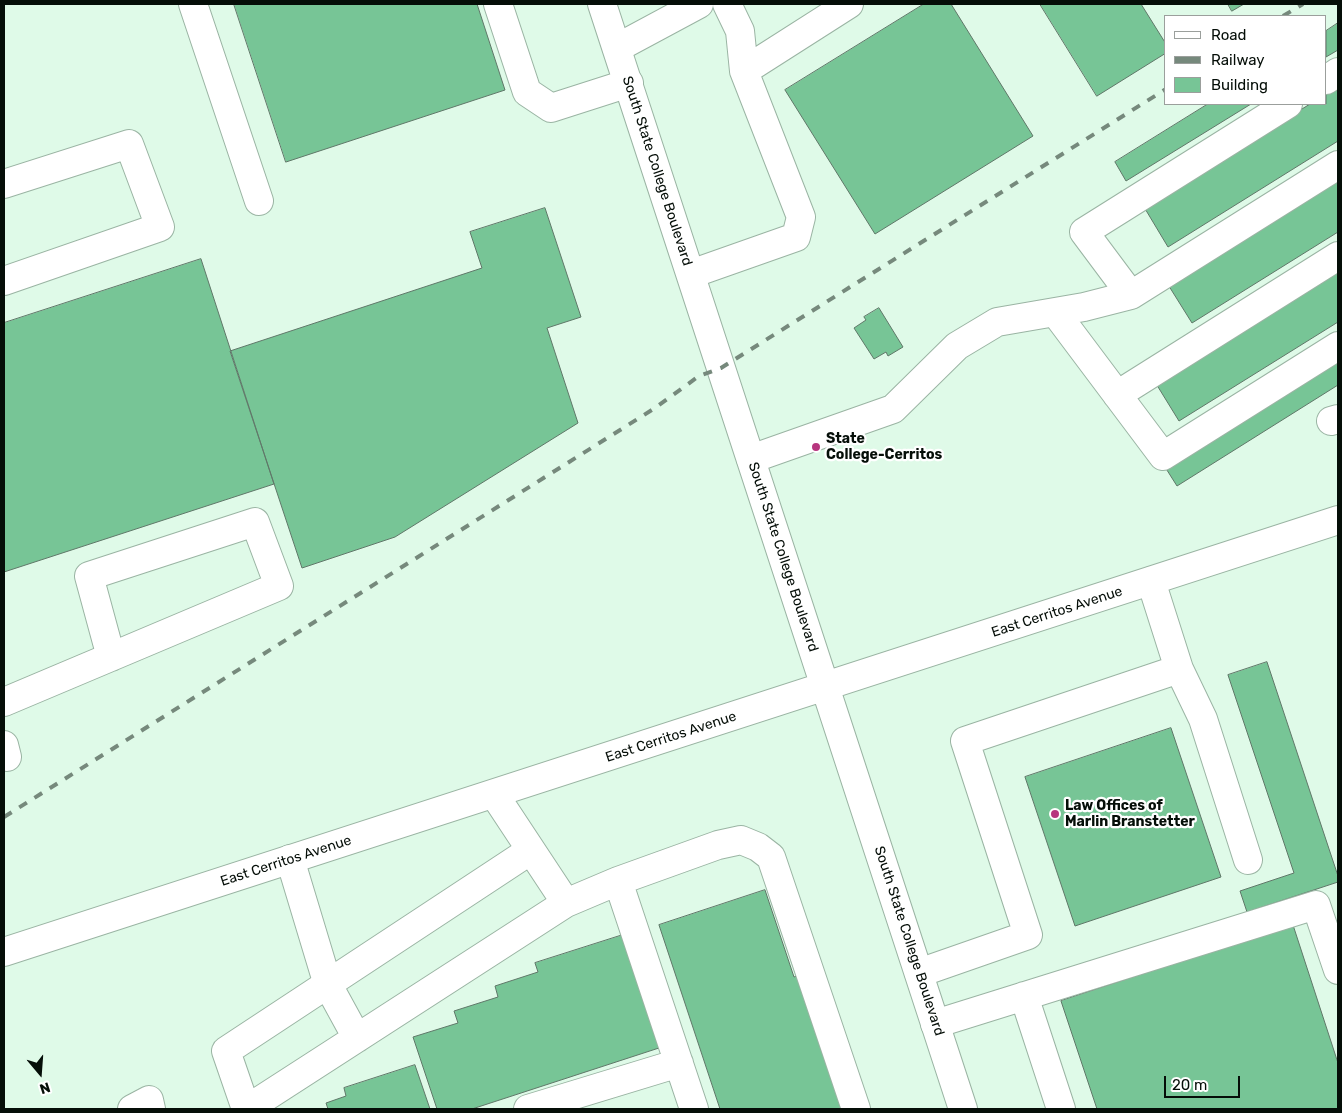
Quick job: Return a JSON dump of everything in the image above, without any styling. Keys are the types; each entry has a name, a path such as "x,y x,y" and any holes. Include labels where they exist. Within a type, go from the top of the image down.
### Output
{"main road":[{"path":"193,4 258,201"},
{"path":"498,4 527,92 552,108 629,83"},
{"name":"South State College Boulevard","path":"602,4 963,1109"},
{"path":"617,48 699,4"},
{"path":"691,274 796,236 801,216 744,71 740,31 727,4"},
{"path":"744,71 849,4"},
{"path":"1327,79 1338,72"},
{"path":"1131,295 1084,232 1286,105"},
{"path":"4,184 129,144 160,227 4,281"},
{"path":"751,459 893,409 957,346 997,322 1084,307 1131,295 1338,165"},
{"path":"1118,395 1338,256"},
{"path":"1055,312 1163,456 1338,346"},
{"name":"East Cerritos Avenue","path":"4,952 1338,520"},
{"path":"4,702 111,657 279,586 255,522 89,576 111,657"},
{"path":"1151,582 1179,670 1203,719 1248,860"},
{"path":"919,973 1028,935 965,741 1179,670"},
{"path":"494,794 566,903"},
{"path":"532,850 226,1051 246,1109 566,903 618,881 718,845 741,840 758,847 771,857 856,1109"},
{"path":"290,859 328,985 357,1038"},
{"path":"618,881 694,1109"},
{"path":"936,1024 1316,905 1338,970"},
{"path":"1024,996 1062,1109"},
{"path":"528,1109 679,1063"},
{"path":"132,1109 149,1100 151,1109"}],"building":[{"path":"234,4 477,4 505,90 286,162"},
{"path":"924,4 951,4 1033,136 875,234 785,90"},
{"path":"1040,4 1141,4 1164,41 1164,54 1097,96"},
{"path":"1228,4 1244,4 1232,11"},
{"path":"1338,23 1338,50 1327,56 1327,30"},
{"path":"1338,86 1338,141 1168,247 1144,207 1308,105 1327,105 1327,93"},
{"path":"1206,105 1249,105 1126,181 1115,162"},
{"path":"1338,176 1338,232 1192,323 1167,283"},
{"path":"545,208 581,317 547,328 578,423 395,537 302,568 230,351 482,268 470,232"},
{"path":"201,259 274,484 4,572 4,323"},
{"path":"1338,269 1338,322 1179,421 1155,382"},
{"path":"879,308 903,347 888,356 886,352 874,359 854,328 866,320 864,317"},
{"path":"1338,358 1338,385 1177,486 1165,467"},
{"path":"1267,662 1338,876 1338,882 1247,912 1240,891 1294,873 1228,675"},
{"path":"1171,728 1221,877 1075,926 1025,777"},
{"path":"765,890 794,977 800,975 845,1109 720,1109 659,925"},
{"path":"1293,925 1338,1063 1338,1109 1097,1109 1061,1001"},
{"path":"626,934 662,1047 472,1109 437,1109 413,1037 458,1023 454,1011 498,997 495,986 538,972 535,963"},
{"path":"415,1065 430,1109 328,1109 326,1103 346,1096 344,1088"}],"railway":[{"path":"1285,15 1303,4"},
{"path":"4,817 655,408 699,376 721,368 1164,90"}],"place":[{"name":"State College-Cerritos","path":"816,447"},
{"name":"Law Offices of Marlin Branstetter","path":"1055,814"}]}
